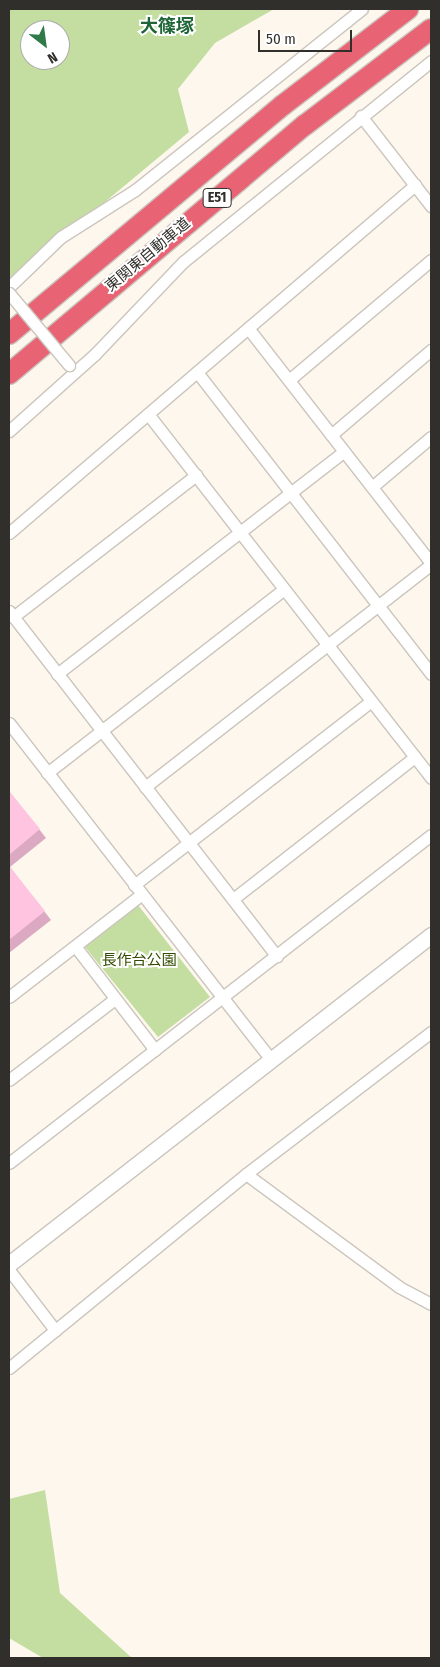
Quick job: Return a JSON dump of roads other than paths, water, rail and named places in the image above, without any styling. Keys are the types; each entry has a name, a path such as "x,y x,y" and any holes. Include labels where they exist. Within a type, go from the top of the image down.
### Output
{"highway":[{"name":"東関東自動車道","path":"9,334 283,105 408,9"},
{"name":"東関東自動車道","path":"9,374 305,125 431,29"}],"street":[{"path":"9,287 61,237 135,190 362,9"},
{"path":"9,430 183,262 431,61"},
{"path":"361,116 431,206"},
{"path":"9,533 415,185"},
{"path":"289,380 431,260"},
{"path":"9,293 72,368"},
{"path":"145,786 431,564 248,328"},
{"path":"332,435 431,350"},
{"path":"197,372 431,674"},
{"path":"148,414 431,778"},
{"path":"372,487 431,437"},
{"path":"58,674 344,451"},
{"path":"196,475 11,614 277,956"},
{"path":"47,773 284,589"},
{"path":"134,885 371,701"},
{"path":"9,724 270,1060"},
{"path":"233,899 416,757"},
{"path":"9,1163 431,835"},
{"path":"9,998 142,894"},
{"path":"9,1264 431,935"},
{"path":"75,946 155,1050"},
{"path":"9,1080 115,999"},
{"path":"9,1368 246,1174 431,1032"},
{"path":"246,1174 399,1287 431,1304"},
{"path":"9,1270 55,1330"}],"district":[{"name":"大篠塚","path":"167,26"}],"park label":[{"name":"長作台公園","path":"139,961"}]}
